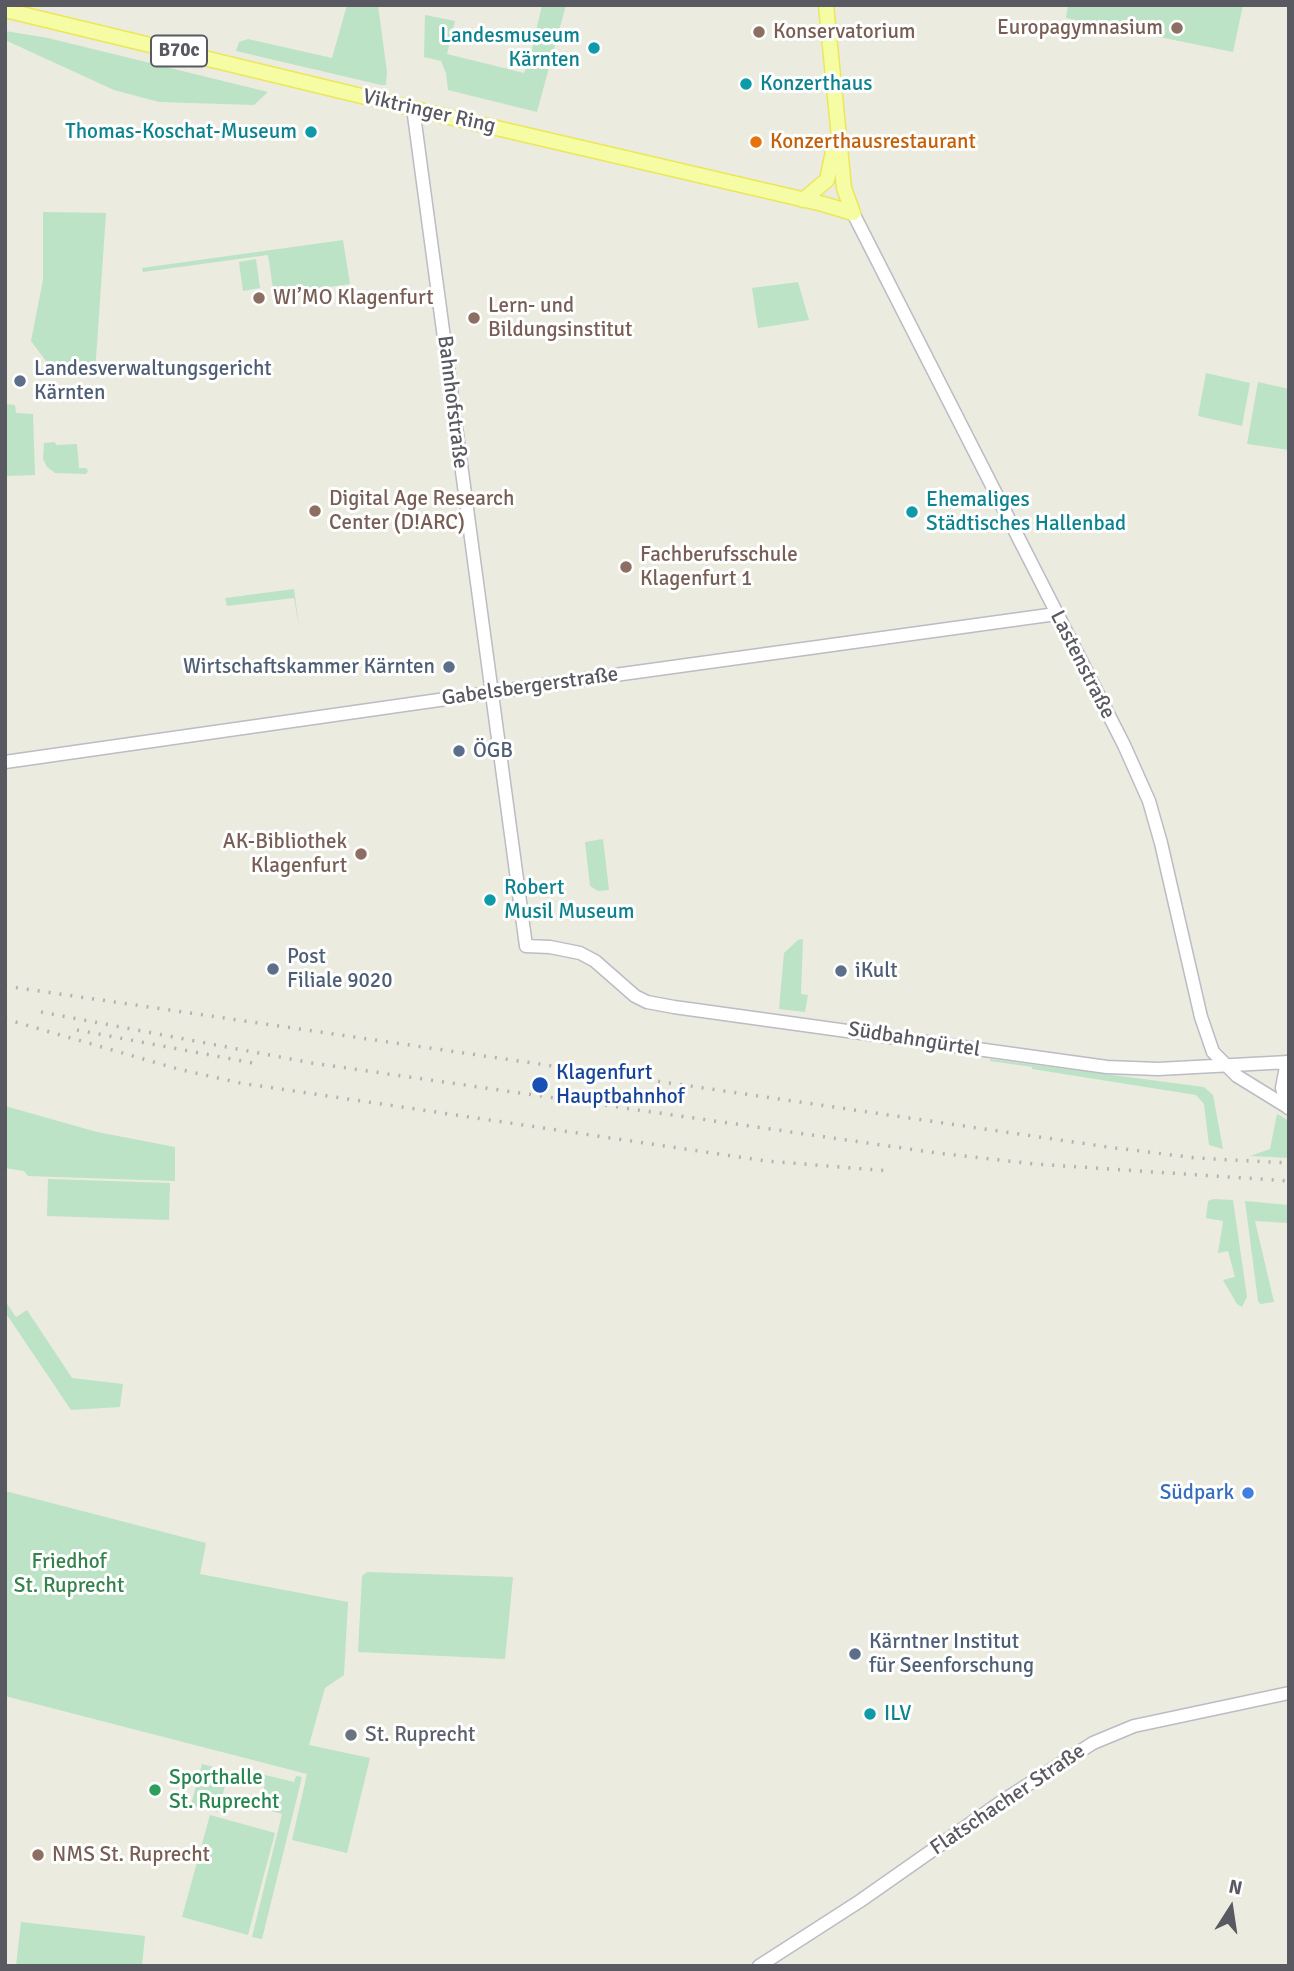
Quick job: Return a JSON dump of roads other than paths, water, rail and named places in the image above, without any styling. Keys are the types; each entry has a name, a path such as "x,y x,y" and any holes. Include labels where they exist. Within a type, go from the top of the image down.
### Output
{"main road":[{"path":"826,5 844,188 853,213"},
{"name":"Viktringer Ring","path":"5,9 853,213"},
{"path":"803,200 828,180 838,123"}],"street":[{"name":"Bahnhofstraße","path":"413,108 526,946"},
{"name":"Lastenstraße","path":"853,213 1124,745 1149,801 1208,1042 1224,1065 1237,1076 1288,1108"},
{"name":"Gabelsbergerstraße","path":"5,762 1056,614"},
{"name":"Südbahngürtel","path":"526,946 580,953 595,961 625,990 646,1002 674,1007 1107,1067 1145,1069 1288,1062"},
{"path":"1288,1062 1282,1088 1288,1108"},
{"name":"Flatschacher Straße","path":"759,1966 1093,1743 1134,1726 1287,1692"}],"railway":[{"path":"5,986 1108,1147 1196,1158 1289,1163"},
{"path":"41,1012 312,1063 937,1153 1035,1164 1289,1181"},
{"path":"5,1019 178,1069 240,1083 766,1161 890,1171"},
{"path":"77,1030 253,1063"}],"place":[{"name":"Europagymnasium","path":"1177,28"},
{"name":"Konservatorium","path":"759,32"},
{"name":"Landesmuseum Kärnten","path":"594,48"},
{"name":"Konzerthaus","path":"746,84"},
{"name":"Thomas-Koschat-Museum","path":"311,132"},
{"name":"Konzerthausrestaurant","path":"756,142"},
{"name":"WI’MO Klagenfurt","path":"259,298"},
{"name":"Lern- und Bildungsinstitut","path":"474,318"},
{"name":"Landesverwaltungsgericht Kärnten","path":"20,381"},
{"name":"Digital Age Research Center (D!ARC)","path":"315,511"},
{"name":"Ehemaliges Städtisches Hallenbad","path":"912,512"},
{"name":"Fachberufsschule Klagenfurt 1","path":"626,567"},
{"name":"Wirtschaftskammer Kärnten","path":"449,667"},
{"name":"ÖGB","path":"459,751"},
{"name":"AK-Bibliothek Klagenfurt","path":"361,854"},
{"name":"Robert Musil Museum","path":"490,900"},
{"name":"Post Filiale 9020","path":"273,969"},
{"name":"iKult","path":"841,971"},
{"name":"Klagenfurt Hauptbahnhof","path":"540,1085"},
{"name":"Südpark","path":"1248,1493"},
{"name":"Kärntner Institut für Seenforschung","path":"855,1654"},
{"name":"ILV","path":"870,1714"},
{"name":"St. Ruprecht","path":"351,1735"},
{"name":"Sporthalle St. Ruprecht","path":"155,1790"},
{"name":"NMS St. Ruprecht","path":"38,1855"}],"park label":[{"name":"Friedhof St. Ruprecht","path":"69,1574"}]}
